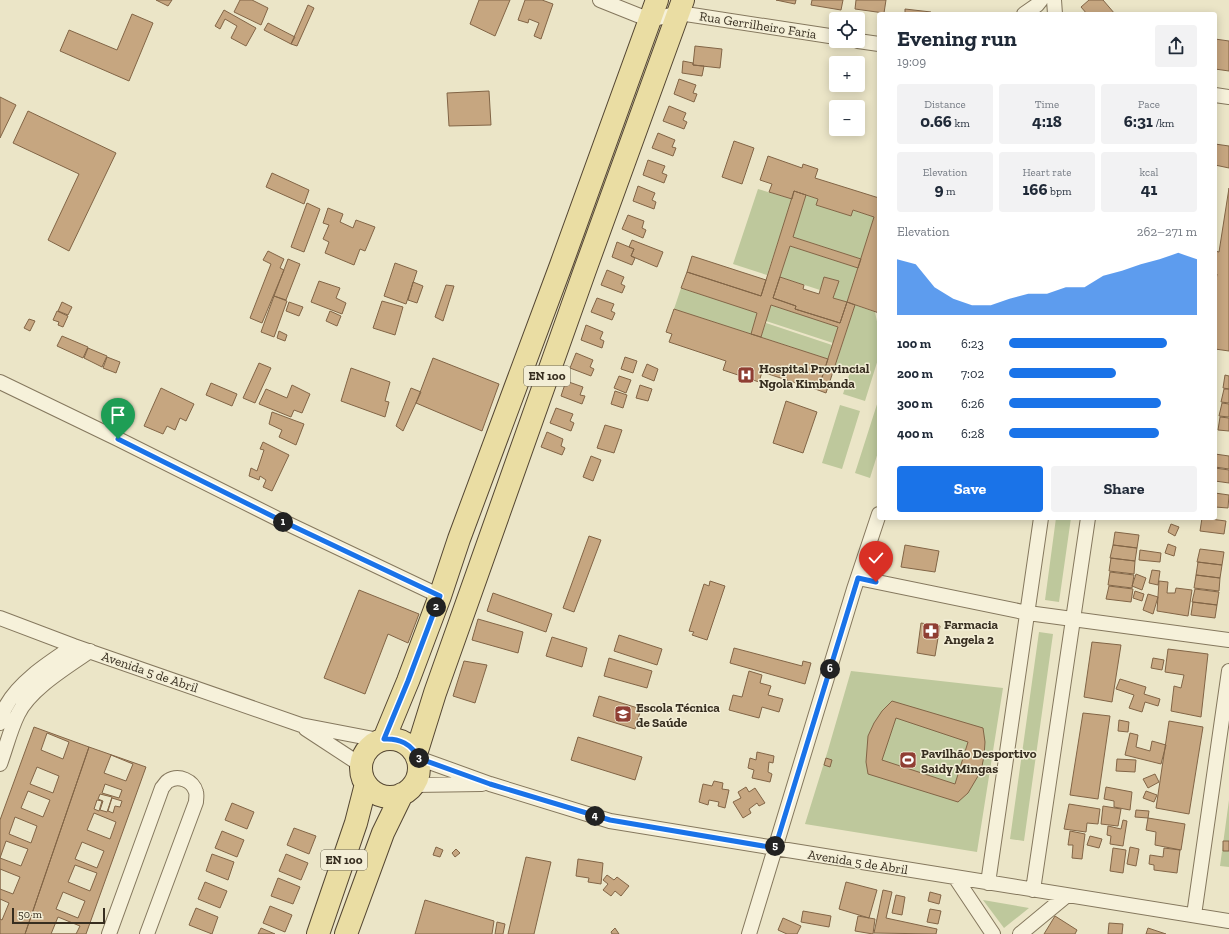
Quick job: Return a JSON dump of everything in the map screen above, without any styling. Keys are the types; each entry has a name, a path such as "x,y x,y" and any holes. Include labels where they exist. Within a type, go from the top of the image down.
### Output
{"main road":[{"name":"EN 100","path":"346,934 383,833 408,790 418,777 420,767 417,756 434,693 681,6"},
{"name":"EN 100","path":"318,934 354,829 364,775 364,754 370,746 382,740 408,681 654,10"},
{"path":"459,539 486,548"},
{"path":"382,740 392,738 406,743 417,756"},
{"path":"364,775 372,790 386,797 395,796 408,790"}],"street":[{"path":"600,0 654,10 681,6"},
{"path":"660,0 681,6"},
{"path":"1027,12 1037,5 1041,0"},
{"path":"1054,0 1055,12"},
{"name":"Rua Gerrilheiro Faria","path":"681,6 829,36"},
{"path":"865,42 877,44"},
{"path":"1217,95 1229,97"},
{"path":"0,382 282,521 440,596"},
{"path":"748,934 877,520"},
{"path":"988,883 1041,520"},
{"path":"1033,890 1088,520"},
{"path":"858,578 1028,613 1229,640"},
{"name":"Avenida 5 de Abril","path":"0,618 74,646 301,725 382,740"},
{"path":"0,723 6,708 15,693 46,665 74,646"},
{"path":"0,764 18,714 26,702 53,677 90,651"},
{"path":"1194,916 1229,671"},
{"name":"Avenida 5 de Abril","path":"301,725 364,775"},
{"name":"Avenida 5 de Abril","path":"417,756 490,784 610,820 1066,896 1229,921"},
{"path":"109,934 162,788 168,781 179,778 185,779 192,784 196,793 196,802 147,934"},
{"name":"Avenida 5 de Abril","path":"408,790 490,784"},
{"path":"955,877 993,934"},
{"path":"1020,934 1066,896"}],"green space":[{"path":"758,189 792,199 767,275 733,264"},
{"path":"806,195 818,199 816,205 851,216 853,210 874,217 861,259 793,237"},
{"path":"790,246 858,268 847,302 833,298 839,281 824,277 820,290 780,277"},
{"path":"681,288 757,313 751,334 674,309"},
{"path":"771,305 838,327 833,343 766,321"},
{"path":"855,305 875,312 877,322 877,362 865,401 843,394 850,372 835,367"},
{"path":"766,323 832,345 828,359 761,337"},
{"path":"877,404 877,455 870,478 855,473"},
{"path":"840,405 860,411 842,469 822,463"},
{"path":"1056,520 1071,520 1059,602 1045,600"},
{"path":"1039,632 1053,634 1024,841 1010,839"},
{"name":"Pavilhão Desportivo Saidy Mingas","path":"851,671 1003,688 977,852 805,824"},
{"path":"1229,800 1229,867 1220,866"},
{"path":"983,900 1029,908 1004,928"}],"building":[{"path":"156,0 172,0 168,6"},
{"path":"240,0 252,0 268,8 261,25 234,12"},
{"path":"479,0 510,0 495,36 470,24"},
{"path":"525,0 542,0 553,4 541,39 534,36 539,23 529,19 528,23 518,20"},
{"path":"776,0 796,0 795,4"},
{"path":"812,0 843,0 841,10 811,5"},
{"path":"856,0 886,0 884,12 855,9"},
{"path":"1089,0 1103,0 1113,12 1085,12 1081,7"},
{"path":"308,5 314,8 297,46 291,44"},
{"path":"905,9 931,12 905,12"},
{"path":"224,10 256,28 246,46 231,38 237,26 225,19 220,29 215,26"},
{"path":"132,14 153,23 129,81 60,51 69,30 117,50"},
{"path":"268,23 295,37 291,44 264,30"},
{"path":"1217,39 1229,41 1229,71 1217,69"},
{"path":"695,46 722,49 720,68 693,65"},
{"path":"683,61 693,63 693,65 704,66 702,76 682,73"},
{"path":"679,79 696,85 693,93 697,94 694,102 674,94"},
{"path":"489,91 491,125 449,126 447,93"},
{"path":"0,97 16,105 0,138"},
{"path":"669,106 686,113 683,120 687,122 684,129 663,121"},
{"path":"28,111 116,153 69,251 48,240 79,174 13,143"},
{"path":"658,133 675,140 672,147 676,148 673,156 652,148"},
{"path":"734,141 754,148 742,184 722,177"},
{"path":"1217,144 1229,146 1229,168 1217,165"},
{"path":"768,156 802,168 803,164 818,169 815,178 877,197 877,312 847,302 874,217 853,210 851,216 816,205 818,199 794,191 792,199 769,192 772,184 760,180"},
{"path":"648,160 665,166 662,173 667,175 664,183 643,175"},
{"path":"272,173 309,190 304,204 266,187"},
{"path":"638,186 655,193 652,200 656,202 654,209 633,201"},
{"path":"1229,188 1229,351 1217,349 1217,252 1219,252"},
{"path":"794,191 806,195 793,237 861,259 858,268 790,246 773,298 796,306 795,309 840,323 847,302 855,305 826,393 818,390 838,327 771,305 761,337 751,334 757,313 681,288 687,272 761,296"},
{"path":"307,203 320,209 304,252 291,247"},
{"path":"328,208 343,214 340,222 353,228 356,220 375,227 365,251 360,249 354,265 325,253 329,242 323,239 329,225 323,223"},
{"path":"628,215 644,221 642,228 646,230 643,238 622,229"},
{"path":"632,240 663,252 657,267 631,256 634,249 629,247"},
{"path":"617,242 634,249 631,256 635,258 632,265 612,257"},
{"path":"268,251 284,259 280,268 284,270 262,323 250,318 271,264 263,260"},
{"path":"692,256 766,280 761,296 687,272"},
{"path":"288,259 300,264 286,300 274,296"},
{"path":"395,263 417,271 406,304 384,296"},
{"path":"607,270 624,277 621,284 625,286 622,293 601,285"},
{"path":"780,277 804,285 803,289 819,294 824,277 839,281 833,298 847,302 840,323 795,309 796,306 773,298"},
{"path":"319,281 340,288 336,298 346,303 342,314 311,302"},
{"path":"413,282 423,286 417,303 408,300"},
{"path":"446,285 454,286 443,321 435,317"},
{"path":"274,296 287,301 274,337 261,332"},
{"path":"597,298 614,304 611,311 615,313 612,320 591,312"},
{"path":"382,301 403,307 395,335 373,328"},
{"path":"62,302 72,307 68,315 58,311"},
{"path":"289,302 303,307 299,316 286,311"},
{"path":"674,309 828,359 818,390 762,372 759,382 723,370 726,361 669,342 672,334 666,332"},
{"path":"57,311 68,316 63,327 58,325 59,322 53,320"},
{"path":"330,311 341,316 337,326 326,321"},
{"path":"29,319 35,321 30,331 24,328"},
{"path":"586,325 603,332 600,339 604,341 602,348 581,340"},
{"path":"279,331 287,335 285,341 277,338"},
{"path":"62,336 88,347 83,358 57,346"},
{"path":"88,348 107,356 102,367 84,358"},
{"path":"576,353 593,360 590,367 594,369 591,376 570,368"},
{"path":"107,357 120,362 116,373 103,368"},
{"path":"625,357 637,361 633,373 621,369"},
{"path":"433,358 499,384 482,431 416,403"},
{"path":"259,363 271,368 255,403 243,398"},
{"path":"647,364 658,369 654,381 642,376"},
{"path":"351,368 390,382 385,401 389,402 385,417 341,401"},
{"path":"1225,375 1229,376 1229,389 1223,388"},
{"path":"619,376 631,380 626,393 614,388"},
{"path":"566,381 583,387 580,395 585,396 582,404 561,396"},
{"path":"211,383 237,394 232,406 206,395"},
{"path":"292,385 310,394 302,413 294,410 291,417 259,404 266,389 287,398"},
{"path":"640,385 652,389 648,401 636,398"},
{"path":"161,388 194,404 186,421 180,418 175,430 167,426 163,434 144,426"},
{"path":"411,388 421,392 403,431 396,426"},
{"path":"1224,389 1229,389 1229,403 1221,402"},
{"path":"615,391 627,395 623,408 611,404"},
{"path":"786,401 817,412 803,453 773,443"},
{"path":"1222,403 1229,404 1229,417 1219,416"},
{"path":"556,408 573,414 570,421 574,423 571,431 550,423"},
{"path":"272,412 304,424 296,445 279,437 282,430 269,424"},
{"path":"1220,417 1229,418 1229,431 1218,430"},
{"path":"605,425 622,430 614,453 597,448"},
{"path":"547,432 563,439 561,446 565,448 562,455 541,447"},
{"path":"263,442 289,455 272,491 263,487 266,480 260,476 259,480 249,476 251,468 257,471 264,450 260,449"},
{"path":"1217,454 1229,456 1229,469 1217,467"},
{"path":"591,456 601,460 593,481 583,477"},
{"path":"1217,468 1229,470 1229,483 1217,481"},
{"path":"1217,493 1229,495 1228,508 1217,507"},
{"path":"1202,520 1226,521 1224,534 1200,531"},
{"path":"1171,524 1179,527 1175,536 1168,532"},
{"path":"1115,532 1139,535 1137,548 1113,545"},
{"path":"589,536 601,540 574,612 563,608"},
{"path":"1168,544 1176,547 1174,556 1165,553"},
{"path":"905,545 939,551 935,572 901,567"},
{"path":"1113,545 1137,548 1135,561 1110,558"},
{"path":"1200,549 1224,552 1222,565 1197,562"},
{"path":"1140,550 1161,553 1160,562 1139,560"},
{"path":"1111,558 1135,561 1134,574 1109,571"},
{"path":"1198,562 1222,565 1220,578 1196,575"},
{"path":"1152,570 1160,571 1158,585 1149,583"},
{"path":"1110,572 1134,575 1132,588 1108,585"},
{"path":"1136,574 1146,578 1142,590 1132,586"},
{"path":"1196,575 1220,578 1219,591 1194,588"},
{"path":"710,581 725,586 707,640 692,635 694,632 689,631 704,584 709,586"},
{"path":"1159,581 1168,582 1167,593 1175,593 1176,588 1192,590 1188,616 1157,611"},
{"path":"1109,586 1133,589 1131,602 1106,599"},
{"path":"1195,589 1219,592 1217,605 1192,602"},
{"path":"359,590 419,614 408,643 388,634 365,694 324,678"},
{"path":"1135,591 1144,594 1142,601 1133,598"},
{"path":"493,593 552,614 546,632 487,611"},
{"path":"1148,594 1158,597 1153,614 1143,610"},
{"path":"1193,602 1217,605 1215,618 1191,615"},
{"path":"478,619 523,632 518,653 472,640"},
{"path":"921,623 940,626 935,656 917,653"},
{"path":"619,635 662,649 657,665 614,651"},
{"path":"552,637 587,648 582,667 546,656"},
{"path":"1092,642 1121,645 1112,702 1084,697"},
{"path":"734,648 802,666 803,661 811,663 805,684 730,663"},
{"path":"1168,649 1208,654 1201,717 1171,711 1174,686 1181,688 1184,675 1165,672"},
{"path":"609,658 652,671 647,688 604,676"},
{"path":"1153,658 1164,660 1162,670 1151,668"},
{"path":"464,661 487,665 475,703 453,696"},
{"path":"749,671 762,675 760,683 771,686 768,695 783,699 779,712 762,707 759,718 729,710 733,695 742,697"},
{"path":"1120,679 1146,687 1144,694 1160,699 1158,706 1145,702 1142,712 1129,708 1134,695 1116,689"},
{"path":"599,696 641,709 635,729 593,716"},
{"path":"892,701 983,728 985,742 981,771 968,793 958,802 868,774 866,762 868,736 882,711","holes":["896,718 968,742 955,784 882,760"]},
{"path":"1083,713 1110,716 1098,799 1070,795"},
{"path":"1119,720 1129,722 1128,732 1118,731"},
{"path":"1169,721 1203,727 1189,814 1156,808"},
{"path":"34,727 89,747 25,934 0,934 0,820"},
{"path":"47,733 69,742 63,759 41,750"},
{"path":"1130,733 1138,735 1136,747 1150,751 1152,741 1166,745 1161,764 1125,755"},
{"path":"578,737 642,757 635,780 571,760"},
{"path":"89,747 146,767 86,934 25,934"},
{"path":"757,752 774,756 773,763 769,762 768,772 772,774 770,782 752,778 754,770 748,768 750,758 756,760"},
{"path":"111,755 133,764 126,781 104,773"},
{"path":"826,758 832,760 830,767 824,765"},
{"path":"1117,759 1136,760 1135,772 1116,771"},
{"path":"37,767 59,776 53,793 30,784"},
{"path":"1155,774 1159,782 1148,788 1143,779"},
{"path":"714,781 723,783 722,789 729,790 725,808 718,806 719,802 709,800 708,805 699,802 703,784 712,786"},
{"path":"105,784 122,790 119,798 102,793"},
{"path":"746,787 749,792 755,788 765,803 759,806 757,803 749,809 751,813 743,818 733,802 741,798 738,792"},
{"path":"1106,787 1132,792 1130,810 1114,807 1114,801 1104,799"},
{"path":"28,791 50,800 43,817 21,808"},
{"path":"1146,791 1157,795 1154,802 1143,798"},
{"path":"100,794 112,797 107,812 100,810 103,801 98,799"},
{"path":"112,798 122,801 120,807 115,806 113,813 108,811"},
{"path":"97,800 102,801 99,811 94,809"},
{"path":"232,803 254,812 247,829 225,820"},
{"path":"1069,804 1100,809 1098,824 1087,823 1086,832 1064,829"},
{"path":"1103,806 1121,809 1118,826 1101,824"},
{"path":"1136,810 1149,811 1148,818 1135,817"},
{"path":"94,813 116,822 110,839 87,830"},
{"path":"15,817 37,826 31,843 9,834"},
{"path":"1148,818 1185,824 1181,850 1155,845 1156,832 1146,830"},
{"path":"1123,820 1127,821 1123,846 1110,844 1111,836 1107,835 1108,826 1121,829"},
{"path":"294,828 316,836 309,854 287,845"},
{"path":"222,831 244,840 237,857 215,848"},
{"path":"1070,831 1085,834 1082,859 1072,858 1073,845 1068,845"},
{"path":"1090,836 1102,839 1099,848 1087,845"},
{"path":"6,841 28,849 21,866 0,858"},
{"path":"1223,841 1229,841 1229,851 1223,851"},
{"path":"82,842 104,851 97,868 75,859"},
{"path":"436,847 443,850 440,857 433,855"},
{"path":"1130,847 1139,849 1136,866 1127,864"},
{"path":"1113,848 1126,850 1123,873 1110,871"},
{"path":"1164,848 1180,850 1177,873 1154,870 1154,865 1149,864 1150,855 1163,857"},
{"path":"456,849 460,853 455,857 452,853"},
{"path":"212,854 234,862 228,880 206,871"},
{"path":"286,854 308,863 301,880 279,871"},
{"path":"526,857 551,862 534,934 508,934"},
{"path":"578,859 603,863 601,884 588,882 589,878 576,876"},
{"path":"75,865 97,873 90,891 68,882"},
{"path":"0,869 20,877 13,894 0,889"},
{"path":"607,875 614,880 617,877 629,886 621,896 615,891 611,896 603,890 608,884 603,880"},
{"path":"278,878 300,887 293,904 271,896"},
{"path":"205,882 227,891 220,908 198,899"},
{"path":"846,882 877,890 869,918 839,909"},
{"path":"883,890 892,892 886,918 937,929 936,934 874,933"},
{"path":"63,892 85,901 78,918 56,909"},
{"path":"930,892 941,895 939,904 928,901"},
{"path":"896,895 905,897 902,915 892,913"},
{"path":"0,899 9,903 2,920 0,919"},
{"path":"425,900 494,921 492,934 415,934"},
{"path":"270,906 292,915 285,932 263,923"},
{"path":"196,908 218,917 212,934 189,925"},
{"path":"930,909 941,911 938,924 927,922"},
{"path":"803,911 831,916 829,927 801,922"},
{"path":"858,916 875,919 873,934 855,931"},
{"path":"1055,916 1077,930 1075,934 1044,934"},
{"path":"58,917 80,926 76,934 51,934"},
{"path":"783,918 801,926 797,934 787,934 778,930"},
{"path":"497,922 505,924 503,934 495,934"},
{"path":"1109,923 1123,924 1122,934 1108,934"},
{"path":"261,928 275,934 258,934"},
{"path":"615,928 619,934 612,934 611,932"},
{"path":"1148,928 1166,934 1146,934"}],"place":[{"name":"Hospital Provincial Ngola Kimbanda","path":"746,375"},
{"name":"Farmacia Angela 2","path":"931,631"},
{"name":"Escola Técnica de Saúde","path":"623,714"},
{"name":"Pavilhão Desportivo Saidy Mingas","path":"908,760"}],"route":[{"path":"118,439 282,521 440,596 384,739 392,738 399,740 412,748 418,758 490,784 610,820 775,848 858,578 876,582"}]}
